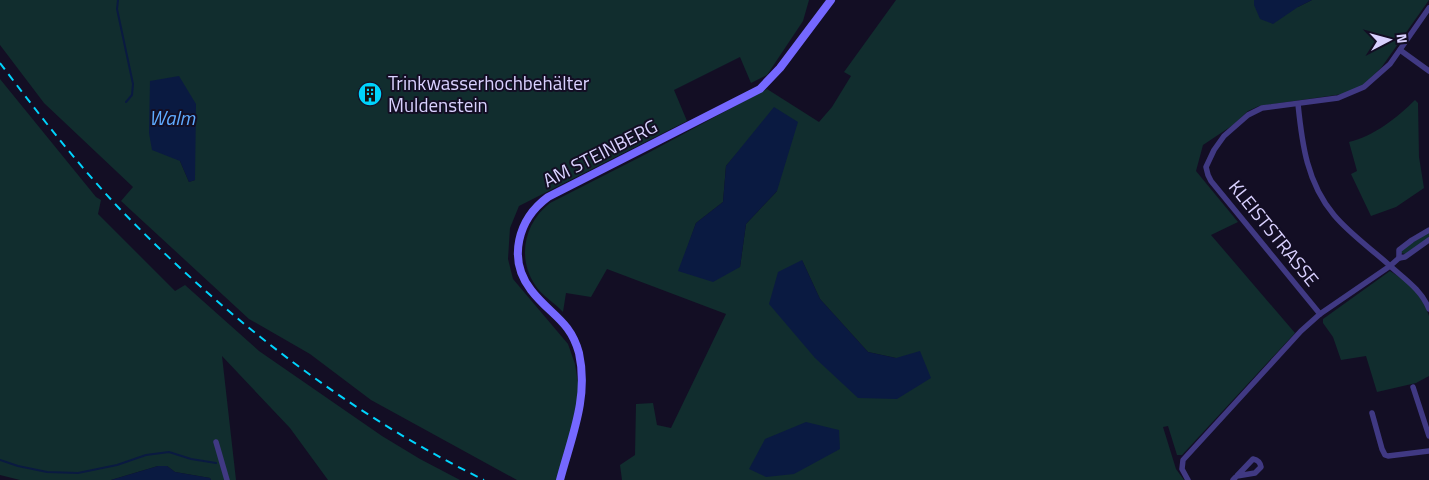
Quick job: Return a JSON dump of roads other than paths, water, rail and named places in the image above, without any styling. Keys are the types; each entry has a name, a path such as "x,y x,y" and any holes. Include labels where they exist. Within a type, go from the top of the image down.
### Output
{"main road":[{"name":"AM STEINBERG","path":"560,480 581,409 581,364 567,326 534,295 521,272 518,260 518,247 525,221 533,210 548,197 760,89 780,68 831,0"}],"street":[{"path":"1429,8 1400,50 1384,70 1370,83 1356,92 1338,98 1298,104 1310,175 1322,198 1341,222 1412,283 1429,309"},
{"path":"1400,50 1429,71"},
{"name":"KLEISTSTRASSE","path":"1298,104 1262,108 1248,115 1220,142 1210,158 1206,170 1211,181 1320,314"},
{"path":"1399,258 1399,250 1429,230"},
{"path":"1188,480 1182,464 1186,456 1301,331 1320,314 1399,258 1405,257 1429,240"},
{"path":"1414,388 1429,436"},
{"path":"1372,413 1385,455 1429,451"},
{"path":"216,442 227,480"}],"water":[{"path":"1254,0 1312,0 1273,24 1260,19 1254,5"},
{"name":"Walm","path":"179,76 196,104 195,180 189,182 180,161 152,150 149,133 150,81"},
{"path":"774,107 798,122 777,191 746,224 740,267 713,282 678,271 696,223 723,202 726,166"},
{"path":"802,260 820,299 868,352 896,358 920,351 931,378 897,399 858,398 815,358 769,304 778,272"},
{"path":"806,422 839,430 840,449 794,474 766,477 749,469 765,439"},
{"path":"158,466 167,466 175,472 210,478 211,480 111,480"}],"waterway":[{"path":"118,0 117,9 133,84 132,95 126,102"},
{"path":"0,460 47,472 78,473 117,465 146,455 169,452 191,459 216,463"}],"railway":[{"path":"0,63 101,189 158,247 244,324 335,393 383,424 484,480"}],"place":[{"name":"Trinkwasserhochbehälter Muldenstein","path":"370,94"}]}
